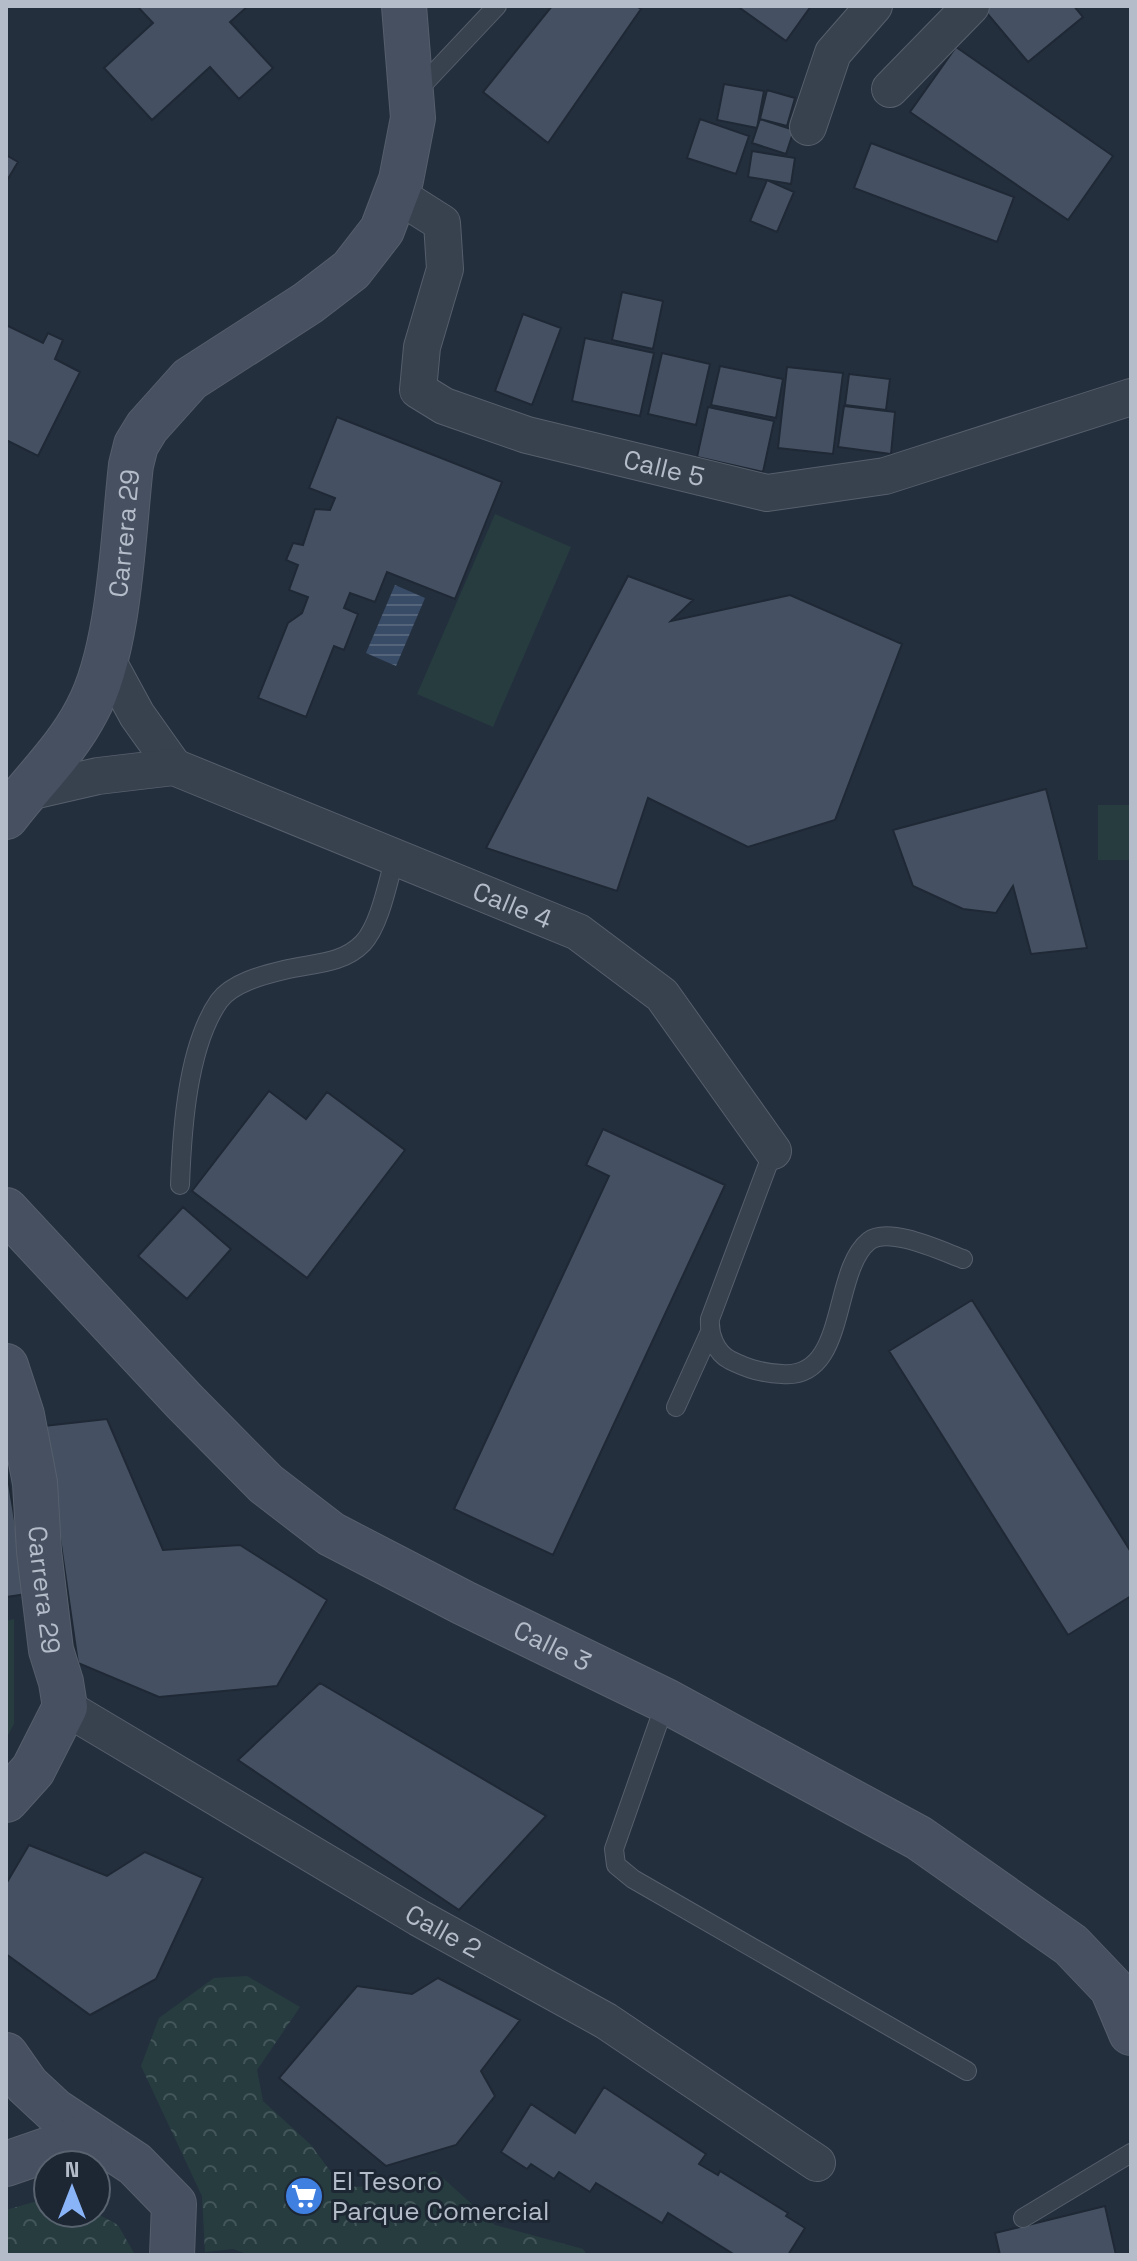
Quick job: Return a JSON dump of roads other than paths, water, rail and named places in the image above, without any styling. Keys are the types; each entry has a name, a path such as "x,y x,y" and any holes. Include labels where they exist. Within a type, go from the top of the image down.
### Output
{"street":[{"name":"Carrera 29","path":"15,805 61,754 89,708 106,658 136,445 157,415 190,379 308,303 351,270 382,230 401,180 413,118 404,6"},
{"path":"808,127 833,53 874,6"},
{"path":"890,89 971,6"},
{"name":"Carrera 29","path":"308,303 371,224 391,174 412,97"},
{"name":"Calle 5","path":"394,200 412,204 442,223 445,269 422,347 418,390 444,406 527,435 767,493 885,476 1131,397"},
{"path":"106,658 137,715 174,767"},
{"name":"Calle 4","path":"15,805 98,776 174,767 578,932 662,995 773,1151"},
{"name":"Calle 3","path":"6,1210 266,1484 331,1534 464,1603 666,1701 919,1838 1071,1945 1112,1988 1131,2033"},
{"name":"Carrera 29","path":"6,1366 22,1415 35,1483 39,1551 51,1650 65,1707"},
{"path":"6,1800 33,1770 65,1707"},
{"name":"Calle 2","path":"65,1707 405,1910 606,2021 817,2163"},
{"path":"6,2055 27,2085 55,2111 135,2164 174,2204 172,2255"},
{"path":"6,2164 90,2135"}],"lane":[{"path":"412,97 497,6"},
{"path":"180,1185 182,1126 193,1071 200,1042 220,1000 252,980 287,969 336,960 361,946 371,934 395,857"},
{"path":"676,1407 709,1334 710,1319 773,1151"},
{"path":"709,1334 725,1358 755,1372 792,1375 808,1369 828,1345 857,1254 871,1239 889,1236 963,1259"},
{"path":"666,1701 614,1849 616,1865 633,1879 967,2071"},
{"path":"1023,2218 1131,2153"}],"water":[{"path":"395,585 425,598 396,666 366,653"}],"place":[{"name":"El Tesoro Parque Comercial","path":"304,2196"}]}
